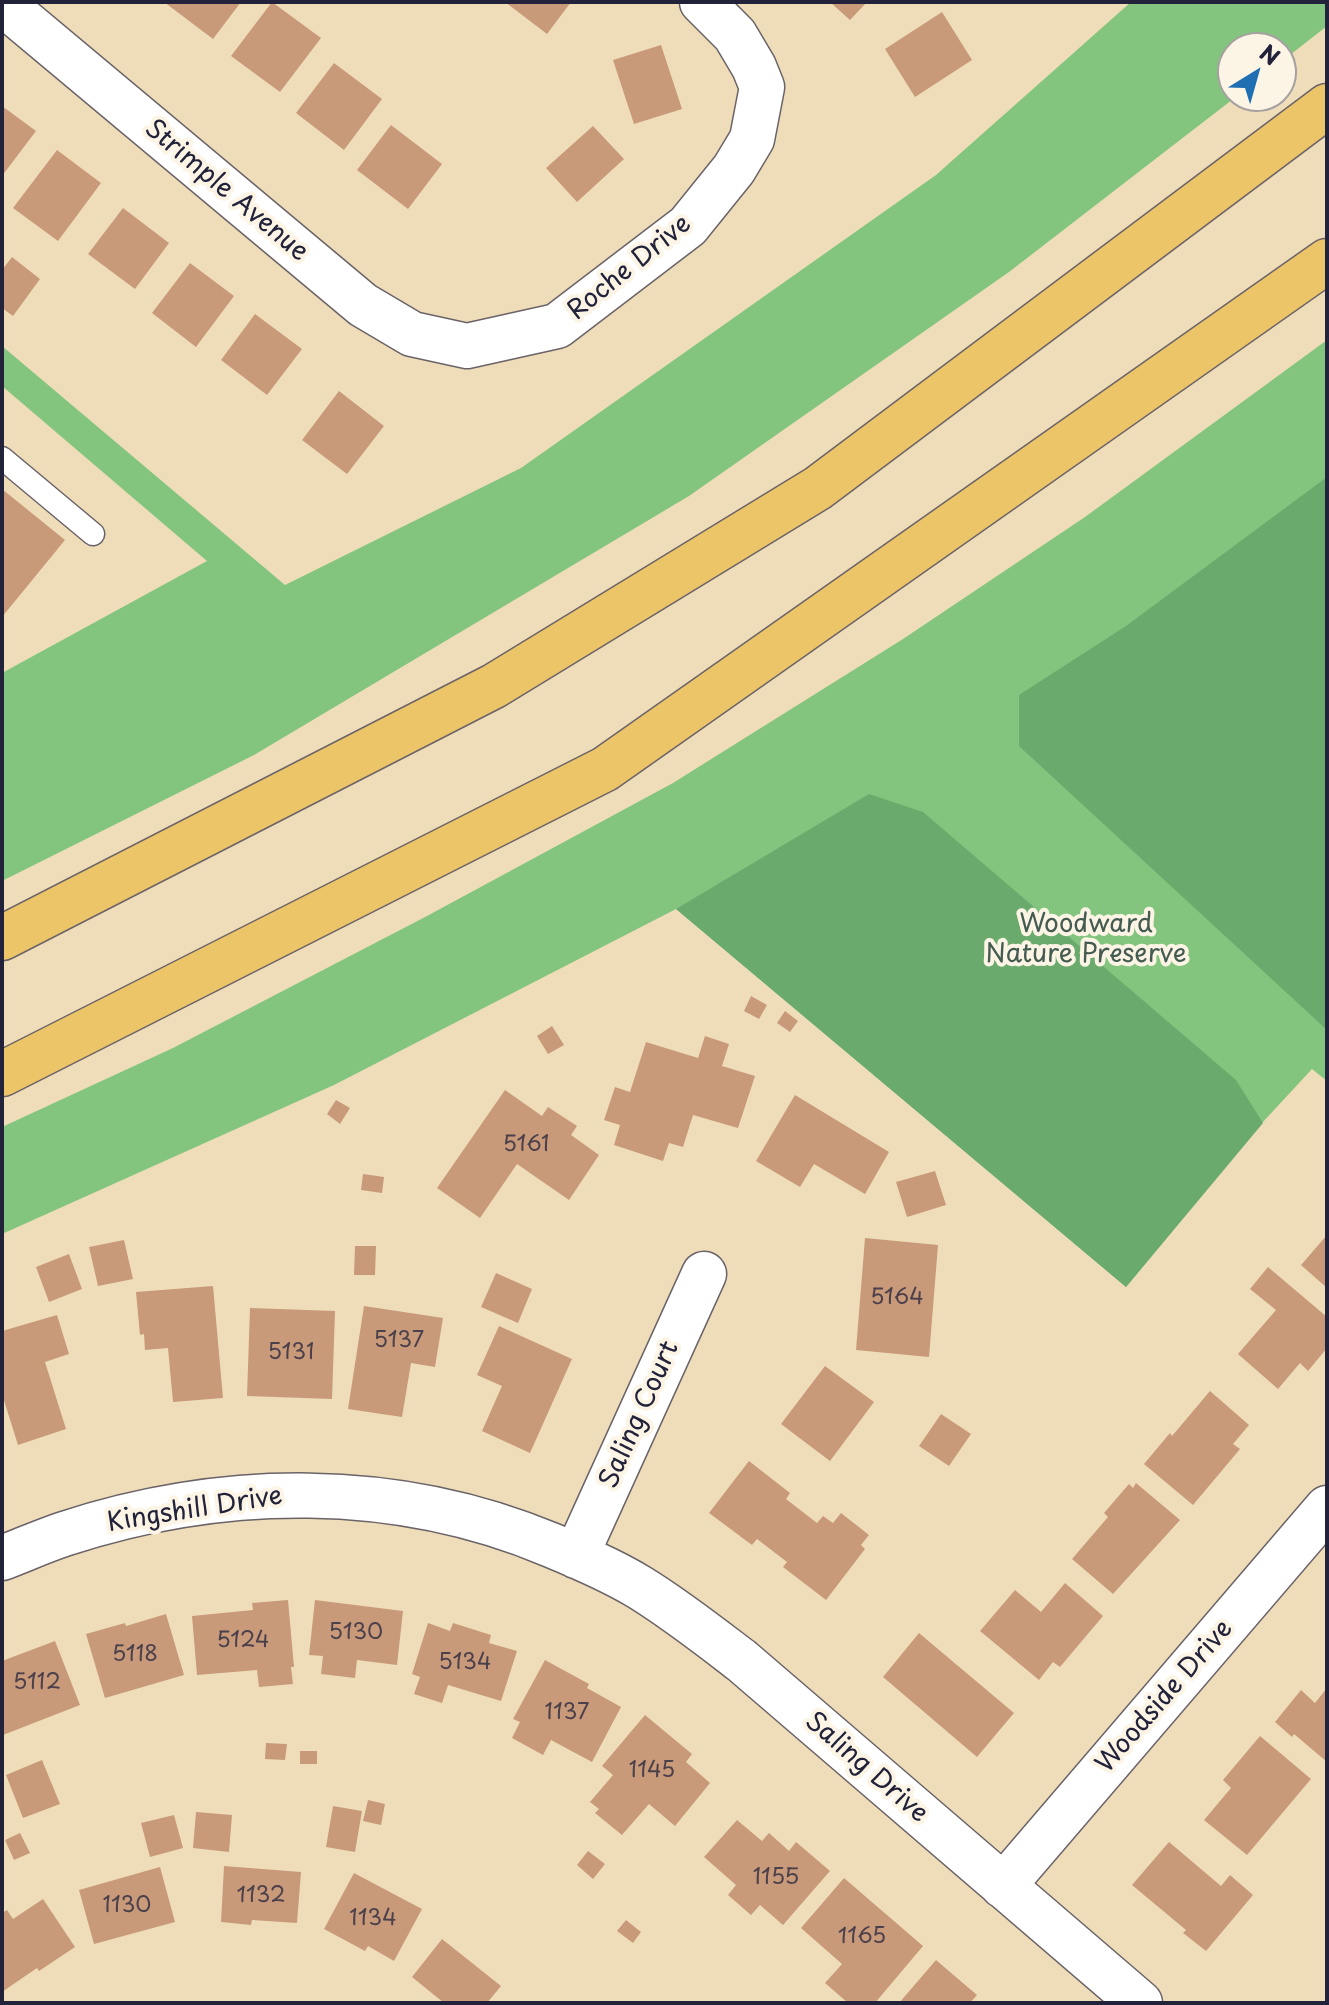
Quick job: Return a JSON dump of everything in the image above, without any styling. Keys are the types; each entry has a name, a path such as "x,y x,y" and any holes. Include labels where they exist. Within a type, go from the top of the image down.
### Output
{"highway":[{"path":"2,938 494,686 818,488 1327,106"},
{"path":"2,1074 605,769 1327,261"}],"street":[{"name":"Roche Drive","path":"467,346 557,326 688,226 734,169 752,139 762,87 735,35 702,2"},
{"name":"Strimple Avenue","path":"2,3 363,305 412,334 467,346"},
{"name":"Saling Court","path":"576,1556 704,1274"},
{"name":"Kingshill Drive","path":"2,1558 64,1534 138,1514 287,1494 368,1499 437,1508 518,1531 576,1556"},
{"name":"Woodside Drive","path":"1003,1886 1327,1508"},
{"name":"Saling Drive","path":"576,1556 636,1585 742,1661 1140,2003"}],"lane":[{"path":"2,458 93,534"}],"green space":[{"path":"1131,2 1327,2 1327,26 1297,49 1297,32 1217,32 1217,111 1009,272 689,496 254,755 2,881 2,673 207,561 2,386 2,346 285,585 521,468 936,175"},
{"name":"Woodward Nature Preserve","path":"1327,340 1327,1081 1312,1069 1262,1123 1126,1287 676,909 334,1085 2,1234 2,1127 173,1048 673,783 903,639 1085,517"},
{"path":"1327,477 1327,1030 1019,746 1019,695 1126,626"},
{"path":"869,794 923,812 1236,1080 1263,1123 1126,1287 676,909"}],"building":[{"path":"164,2 241,2 213,39"},
{"path":"272,2 321,38 280,92 231,56"},
{"path":"505,2 571,2 547,34"},
{"path":"830,2 867,2 850,20"},
{"path":"942,12 972,60 915,97 885,49"},
{"path":"661,45 682,109 634,124 613,60"},
{"path":"334,63 382,99 344,150 296,113"},
{"path":"2,106 36,131 2,176"},
{"path":"391,125 442,164 408,209 357,170"},
{"path":"593,126 624,159 577,202 546,168"},
{"path":"57,150 101,183 58,241 13,208"},
{"path":"123,208 169,243 135,289 88,254"},
{"path":"12,257 40,279 13,316 2,308 2,270"},
{"path":"190,263 234,296 196,347 152,313"},
{"path":"255,314 302,349 267,395 221,360"},
{"path":"339,391 384,426 347,474 302,440"},
{"path":"2,489 65,540 2,617"},
{"path":"751,996 767,1005 759,1019 744,1011"},
{"path":"785,1011 798,1021 790,1032 777,1023"},
{"path":"552,1026 564,1045 548,1054 537,1036"},
{"path":"705,1036 729,1044 722,1066 755,1076 738,1128 693,1115 683,1147 669,1143 663,1161 614,1145 620,1125 604,1120 615,1087 630,1092 646,1042 698,1058"},
{"path":"505,1090 542,1116 548,1107 577,1126 571,1135 599,1155 569,1200 517,1164 480,1218 437,1188"},
{"path":"795,1095 889,1152 865,1194 814,1164 800,1187 756,1161"},
{"path":"336,1100 350,1108 340,1124 327,1114"},
{"path":"935,1171 946,1205 907,1217 896,1182"},
{"path":"363,1174 384,1177 382,1193 361,1190"},
{"path":"1327,1235 1327,1288 1301,1265"},
{"path":"865,1238 938,1245 929,1357 856,1350"},
{"path":"124,1240 133,1279 98,1286 89,1247"},
{"path":"355,1246 376,1246 375,1275 354,1275"},
{"path":"69,1254 82,1289 49,1302 36,1267"},
{"path":"1268,1267 1327,1317 1327,1348 1308,1371 1300,1363 1278,1389 1238,1354 1276,1310 1250,1289"},
{"path":"496,1273 532,1289 518,1323 481,1307"},
{"path":"213,1286 223,1398 173,1402 168,1348 145,1350 144,1334 140,1335 136,1292"},
{"path":"364,1306 443,1318 435,1367 411,1363 402,1417 348,1409"},
{"path":"250,1308 335,1311 332,1399 247,1396"},
{"path":"57,1315 69,1354 45,1362 66,1429 18,1445 2,1394 2,1331"},
{"path":"499,1326 572,1359 530,1453 482,1431 502,1386 477,1375"},
{"path":"825,1366 874,1402 830,1461 781,1424"},
{"path":"1210,1391 1249,1425 1233,1444 1240,1449 1193,1505 1144,1464"},
{"path":"941,1414 971,1434 949,1466 919,1446"},
{"path":"749,1461 790,1493 786,1499 817,1523 823,1516 833,1523 841,1513 869,1535 861,1545 865,1549 826,1600 783,1567 787,1562 757,1539 752,1545 709,1513"},
{"path":"1136,1483 1180,1520 1113,1594 1072,1559 1108,1517 1104,1513 1129,1484 1133,1488"},
{"path":"1065,1583 1103,1616 1060,1667 1053,1662 1039,1680 980,1631 1015,1590 1041,1612"},
{"path":"288,1600 293,1684 259,1687 257,1670 197,1675 192,1616 253,1610 252,1603"},
{"path":"315,1600 403,1611 397,1665 357,1660 355,1678 321,1674 323,1656 309,1655"},
{"path":"166,1614 184,1675 105,1698 86,1634"},
{"path":"428,1623 450,1631 453,1623 491,1635 489,1643 517,1651 501,1701 448,1685 442,1703 414,1694 420,1677 412,1674"},
{"path":"919,1633 1014,1713 977,1757 883,1677"},
{"path":"55,1641 80,1705 3,1735 2,1661"},
{"path":"545,1660 589,1684 587,1688 621,1707 592,1762 551,1740 543,1755 512,1738 520,1722 513,1719"},
{"path":"1327,1688 1327,1762 1275,1722 1301,1690 1315,1703"},
{"path":"645,1715 692,1754 686,1762 710,1783 675,1826 649,1804 622,1835 595,1813 599,1809 590,1802 613,1775 602,1766"},
{"path":"1260,1736 1311,1779 1247,1855 1204,1820 1231,1788 1223,1780"},
{"path":"266,1743 287,1744 285,1760 265,1759"},
{"path":"300,1751 317,1751 317,1764 300,1764"},
{"path":"42,1760 60,1804 23,1818 6,1775"},
{"path":"368,1800 385,1804 381,1825 363,1821"},
{"path":"333,1806 362,1811 355,1852 326,1847"},
{"path":"196,1812 232,1815 229,1852 193,1848"},
{"path":"174,1815 183,1848 150,1857 141,1823"},
{"path":"737,1820 762,1841 769,1833 789,1851 796,1842 830,1871 783,1925 760,1905 751,1915 728,1895 736,1885 704,1857"},
{"path":"20,1833 30,1853 14,1860 5,1840"},
{"path":"1169,1842 1221,1886 1230,1875 1253,1895 1206,1951 1132,1885"},
{"path":"588,1851 605,1864 593,1879 577,1865"},
{"path":"224,1866 301,1872 297,1923 252,1920 251,1925 221,1922"},
{"path":"160,1867 175,1922 94,1944 79,1890"},
{"path":"354,1873 422,1909 394,1961 368,1946 365,1951 324,1929"},
{"path":"844,1878 923,1946 875,2003 848,2003 825,1983 842,1964 801,1928"},
{"path":"43,1899 75,1947 2,1992 2,1913 7,1910 13,1919"},
{"path":"626,1920 641,1932 633,1943 617,1931"},
{"path":"442,1939 501,1986 487,2003 444,2003 412,1977"},
{"path":"936,1960 977,1995 970,2003 899,2003"}]}
